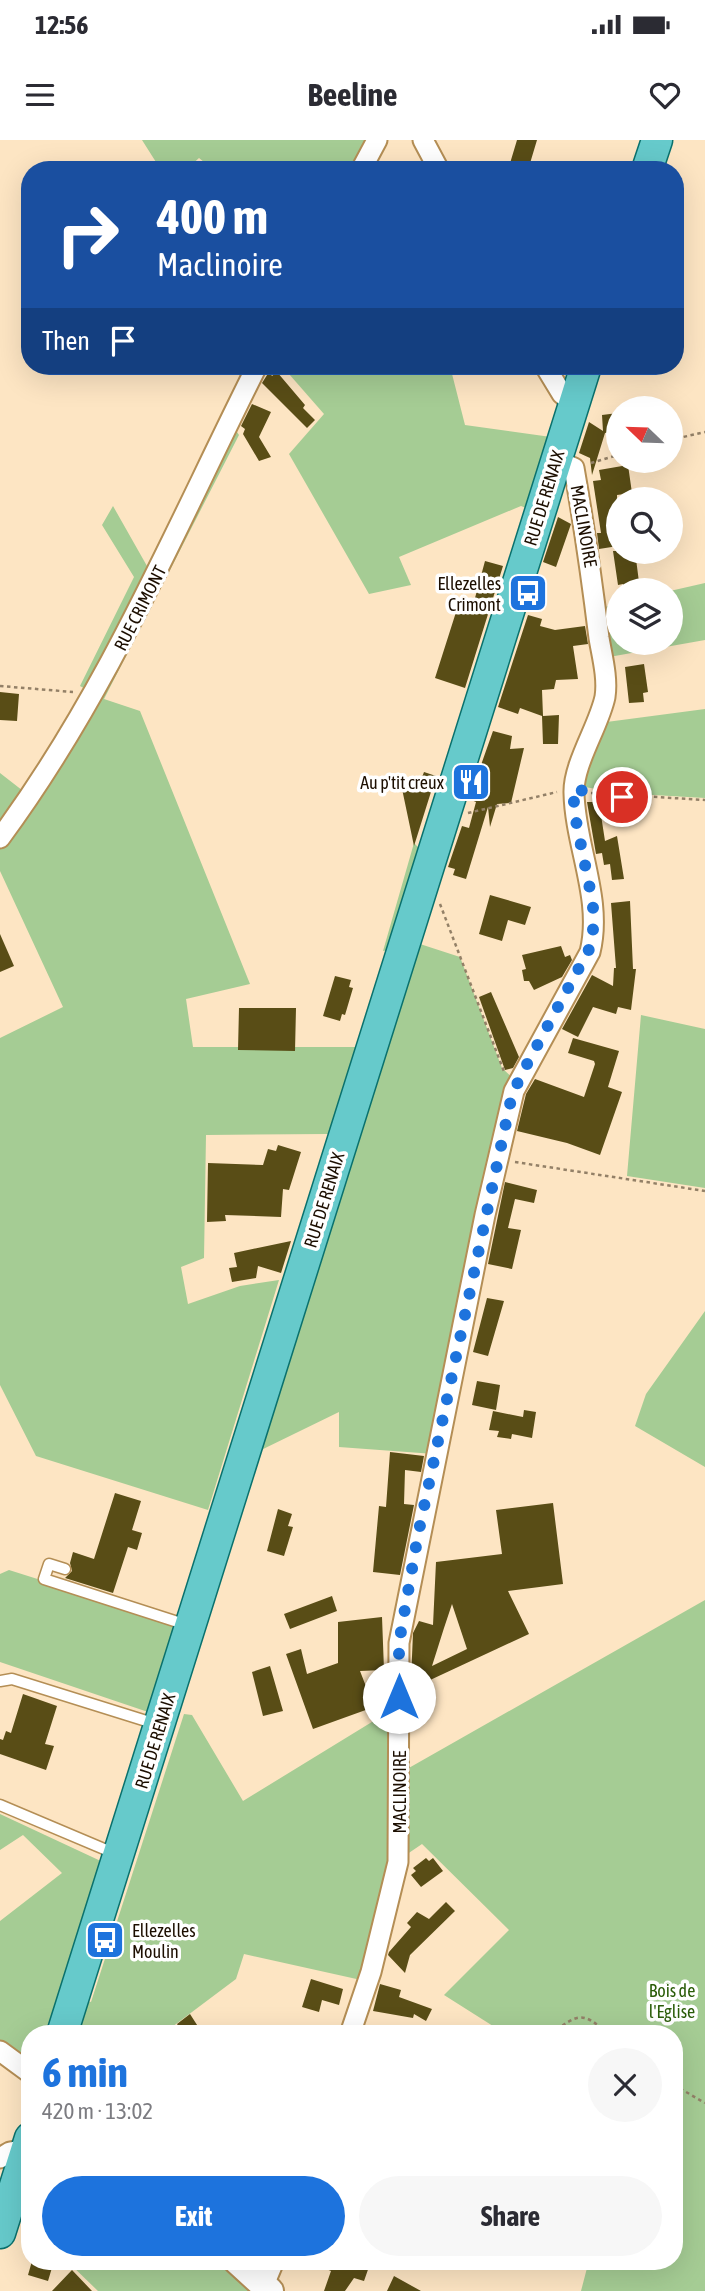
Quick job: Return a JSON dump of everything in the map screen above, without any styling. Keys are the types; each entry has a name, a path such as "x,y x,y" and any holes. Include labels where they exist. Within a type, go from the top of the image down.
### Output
{"main road":[{"path":"650,161 657,140"},
{"name":"RUE DE RENAIX","path":"65,2025 444,816 565,464 574,404 583,375"},
{"path":"0,2233 19,2149"}],"street":[{"path":"366,161 377,140"},
{"path":"423,140 434,161"},
{"name":"RUE CRIMONT","path":"0,838 50,767 94,695 162,564 253,375"},
{"path":"550,375 562,394 574,404"},
{"name":"MACLINOIRE","path":"353,2025 371,1972 398,1861 399,1643 421,1521 498,1159 519,1079 593,942 593,904 575,816 573,789 605,696 594,582 565,464"},
{"path":"0,2051 21,2066"},
{"path":"253,2270 269,2279"}],"lane":[{"path":"65,1569 49,1564 44,1579 191,1626"},
{"path":"0,1681 12,1679 160,1725"},
{"path":"0,1805 119,1855"}],"path":[{"path":"683,437 705,432"},
{"name":"MACLINOIRE","path":"565,464 606,457"},
{"path":"0,686 94,695"},
{"path":"444,816 573,789 622,797 705,800"},
{"path":"425,877 437,895 501,1068 506,1074 519,1079"},
{"path":"498,1159 705,1191"},
{"path":"563,2025 583,2016 598,2025"},
{"path":"683,2089 698,2096 705,2103"}],"green space":[{"path":"142,140 366,140 355,161 203,161 199,158 196,161 155,161"},
{"path":"243,375 89,691 80,686 134,577 102,525 113,506 147,566"},
{"path":"290,375 452,375 465,425 551,437 526,508 521,506 399,557 411,585 369,594 289,454 324,414"},
{"path":"233,426 239,435 104,699 140,711 250,984 186,999 193,1047 360,1047 332,1136 206,1135 204,1258 181,1267 188,1304 240,1286 279,1280 208,1510 36,1456 0,1385 0,1038 63,1007 0,871 0,847"},
{"path":"705,583 705,640 683,644 683,588"},
{"path":"606,607 606,641 600,608"},
{"path":"705,709 705,798 619,793 579,786 599,723"},
{"path":"0,773 27,794 0,821"},
{"path":"414,843 420,849 389,950 383,951"},
{"path":"420,944 460,957 502,1068 515,1080 434,1454 339,1447 339,1412 257,1452"},
{"path":"641,1015 705,1029 705,1188 627,1176"},
{"path":"705,1311 705,1467 635,1426 646,1394"},
{"path":"9,1570 180,1624 151,1713 0,1662 0,1574"},
{"name":"Bois de l'Eglise","path":"705,1600 705,2291 581,2291 586,2270 683,2270 683,2025 491,2025 444,1995 509,1930 422,1844 400,1859 400,1773"},
{"path":"398,1706 394,1856 361,1980 244,1954 236,1979 175,2025 76,2025 83,2000 91,2002 184,1714 192,1715 243,1801"},
{"path":"0,1814 105,1863 49,2025 21,2025 21,2056 0,2043 0,1921 62,1873 23,1835 0,1850"},
{"path":"76,2270 230,2270 254,2291 98,2291"}],"building":[{"path":"517,140 537,140 531,161 511,161"},
{"path":"267,375 280,375 315,420 307,428 262,383"},
{"path":"252,404 271,412 259,437 271,457 259,461 243,434 245,429 241,426"},
{"path":"606,414 606,433 592,475 590,458 579,453 589,422 603,431 602,415"},
{"path":"606,469 606,473 629,473 631,487 606,487 606,548 599,549 597,533 601,533 593,481 601,480 599,470"},
{"path":"558,517 571,524 556,567 543,562"},
{"path":"485,561 503,566 465,688 435,678 457,609 464,606 472,609"},
{"path":"615,564 637,564 638,578 617,578"},
{"path":"528,615 542,619 540,626 555,630 585,626 588,644 573,646 578,679 556,680 554,689 542,690 543,716 559,715 558,744 543,744 542,716 520,708 518,714 498,707"},
{"path":"644,664 648,692 643,693 644,702 629,703 625,667"},
{"path":"0,692 19,694 17,721 0,720"},
{"path":"493,731 512,736 510,749 524,748 511,803 497,804 490,827 488,807 466,879 453,875 455,869 448,867 462,826 469,828 476,802 469,799"},
{"path":"424,772 436,776 414,846 401,784 412,786 415,778 421,780"},
{"path":"587,802 599,802 605,841 617,836 624,879 612,880 610,864 604,865 602,853 596,854"},
{"path":"490,895 531,907 525,925 508,920 502,941 479,934"},
{"path":"630,901 633,969 636,969 631,1010 618,1007 616,1014 593,1007 578,1037 562,1029 592,975 613,986 616,968 611,903"},
{"path":"0,934 14,966 0,972"},
{"path":"561,946 565,957 570,955 572,960 562,977 534,990 529,981 524,981 522,970 526,969 522,955"},
{"path":"335,976 351,980 349,987 353,988 345,1015 342,1014 340,1021 323,1016"},
{"path":"491,992 519,1057 513,1068 505,1070 479,997"},
{"path":"239,1008 296,1008 295,1051 238,1050"},
{"path":"573,1038 619,1051 608,1087 622,1092 600,1155 567,1143 517,1131 526,1094 535,1079 584,1097 595,1064 594,1061 568,1053"},
{"path":"278,1145 301,1152 289,1190 283,1189 281,1217 225,1215 226,1221 207,1222 208,1163 263,1165 268,1149 276,1151"},
{"path":"505,1182 537,1190 534,1203 515,1199 508,1228 521,1230 512,1269 488,1264"},
{"path":"291,1241 281,1273 258,1266 256,1278 232,1282 229,1268 237,1267 234,1253"},
{"path":"487,1298 504,1301 488,1356 473,1352"},
{"path":"477,1381 500,1385 496,1410 472,1405"},
{"path":"524,1410 536,1412 532,1438 512,1434 511,1439 497,1437 499,1431 489,1430 493,1411 523,1417"},
{"path":"390,1452 424,1456 421,1472 405,1470 404,1504 414,1505 400,1575 373,1572 379,1506 386,1507"},
{"path":"115,1493 141,1501 132,1530 142,1533 137,1550 128,1547 113,1593 65,1578 72,1571 70,1563 73,1552 94,1559"},
{"path":"553,1503 563,1584 508,1591 529,1634 428,1681 411,1680 413,1633 419,1621 433,1625 436,1562 502,1554 496,1510","holes":["452,1604 467,1649 432,1666"]},
{"path":"278,1509 292,1514 288,1526 293,1527 284,1556 267,1551"},
{"path":"332,1596 337,1611 290,1629 284,1614"},
{"path":"382,1617 384,1670 360,1671 374,1707 313,1729 286,1654 301,1649 307,1674 338,1663 338,1622"},
{"path":"270,1666 283,1711 263,1716 252,1672"},
{"path":"23,1694 57,1706 45,1744 54,1746 46,1770 0,1754 0,1739 3,1740 6,1731 11,1733"},
{"path":"426,1858 429,1861 433,1858 443,1871 421,1887 411,1875 416,1871 413,1868"},
{"path":"446,1902 455,1911 410,1955 405,1973 388,1955 389,1952 411,1927 407,1923 417,1912 429,1919"},
{"path":"311,1979 343,1989 339,2005 322,2000 319,2012 302,2007"},
{"path":"380,1984 401,1990 399,1997 432,2009 426,2021 414,2014 413,2018 373,2011"},
{"path":"190,2014 197,2025 178,2025"},
{"path":"29,2270 51,2270 48,2281 28,2275"},
{"path":"72,2270 92,2291 52,2291"},
{"path":"329,2270 368,2270 364,2281 354,2278 345,2291 324,2291 331,2271"},
{"path":"394,2276 421,2291 387,2291"}],"place":[{"name":"Ellezelles Crimont","path":"528,593"},
{"name":"Au p'tit creux","path":"471,782"},
{"name":"Ellezelles Moulin","path":"105,1940"}],"route":[{"path":"399,1697 399,1643 418,1535 510,1104 519,1079 593,942 593,904 575,816 573,789 595,795 622,797"}]}
